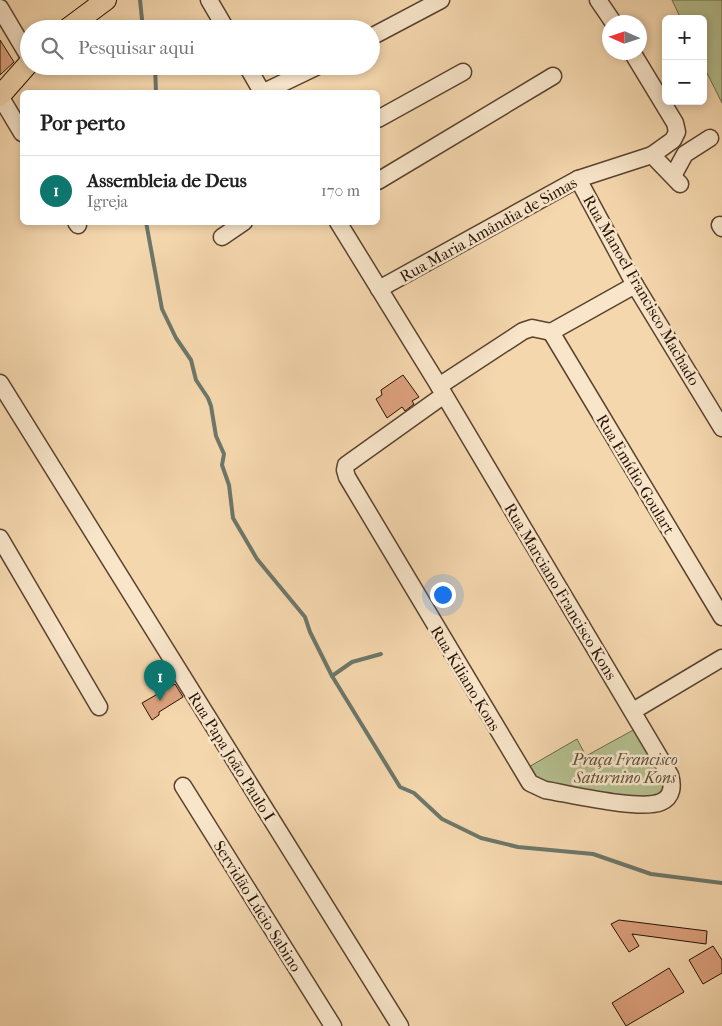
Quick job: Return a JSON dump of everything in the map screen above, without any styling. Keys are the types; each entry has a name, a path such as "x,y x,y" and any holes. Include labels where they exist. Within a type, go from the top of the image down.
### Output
{"main road":[{"path":"79,20 106,0"},
{"path":"0,96 20,73"}],"street":[{"path":"209,0 221,20"},
{"path":"380,32 441,0"},
{"path":"598,0 608,15"},
{"path":"0,8 20,42"},
{"name":"Rua Maria Amândia de Simas","path":"379,289 578,178 652,155 673,140 677,132 676,123 637,60"},
{"path":"380,118 462,72"},
{"path":"253,75 262,90"},
{"path":"267,90 299,75"},
{"path":"380,180 553,76"},
{"path":"0,96 20,130"},
{"path":"652,155 677,180 685,154 710,138"},
{"name":"Rua Manoel Francisco Machado","path":"578,178 635,285 722,428"},
{"path":"222,237 240,225"},
{"name":"Rua Marciano Francisco Kons","path":"340,225 442,390 633,711 670,775 672,788"},
{"path":"442,390 523,331 532,328 551,332 635,285"},
{"name":"Rua Emídio Goulart","path":"551,332 722,617"},
{"name":"Rua Papa João Paulo I","path":"0,383 400,1026"},
{"name":"Rua Kiliano Kons","path":"442,390 346,465 347,477 530,783 545,790 641,805 661,802 666,799 672,788"},
{"path":"0,538 99,707"},
{"path":"633,711 722,658"},
{"name":"Servidão Lúcio Sabino","path":"183,786 333,1026"}],"green space":[{"path":"672,0 722,0 722,103 707,73 707,15 679,15"},
{"name":"Praça Francisco Saturnino Kons","path":"635,729 665,776 667,791 651,800 543,785 527,768 577,739 586,756"}],"building":[{"path":"0,40 14,62 0,75"},
{"path":"403,375 419,397 412,401 414,404 405,411 402,407 387,418 376,399 382,395 381,390"},
{"path":"175,684 183,697 159,712 159,715 152,720 142,703"},
{"path":"619,920 707,931 706,944 632,934 639,946 629,952 611,924"},
{"path":"713,946 722,960 722,973 703,984 689,960"},
{"path":"669,968 684,992 626,1026 612,1003"}],"waterway":[{"path":"140,0 142,20"},
{"path":"155,75 156,90"},
{"path":"147,225 162,309 176,338 191,360 196,380 211,406 216,436 224,454 222,465 229,485 233,518 257,559 305,617 310,632 332,676 400,787 414,793 442,819 481,838 518,847 593,854 651,874 722,883"},
{"path":"332,676 352,662 381,654"}],"place":[{"name":"Assembleia de Deus","path":"160,701"}]}
